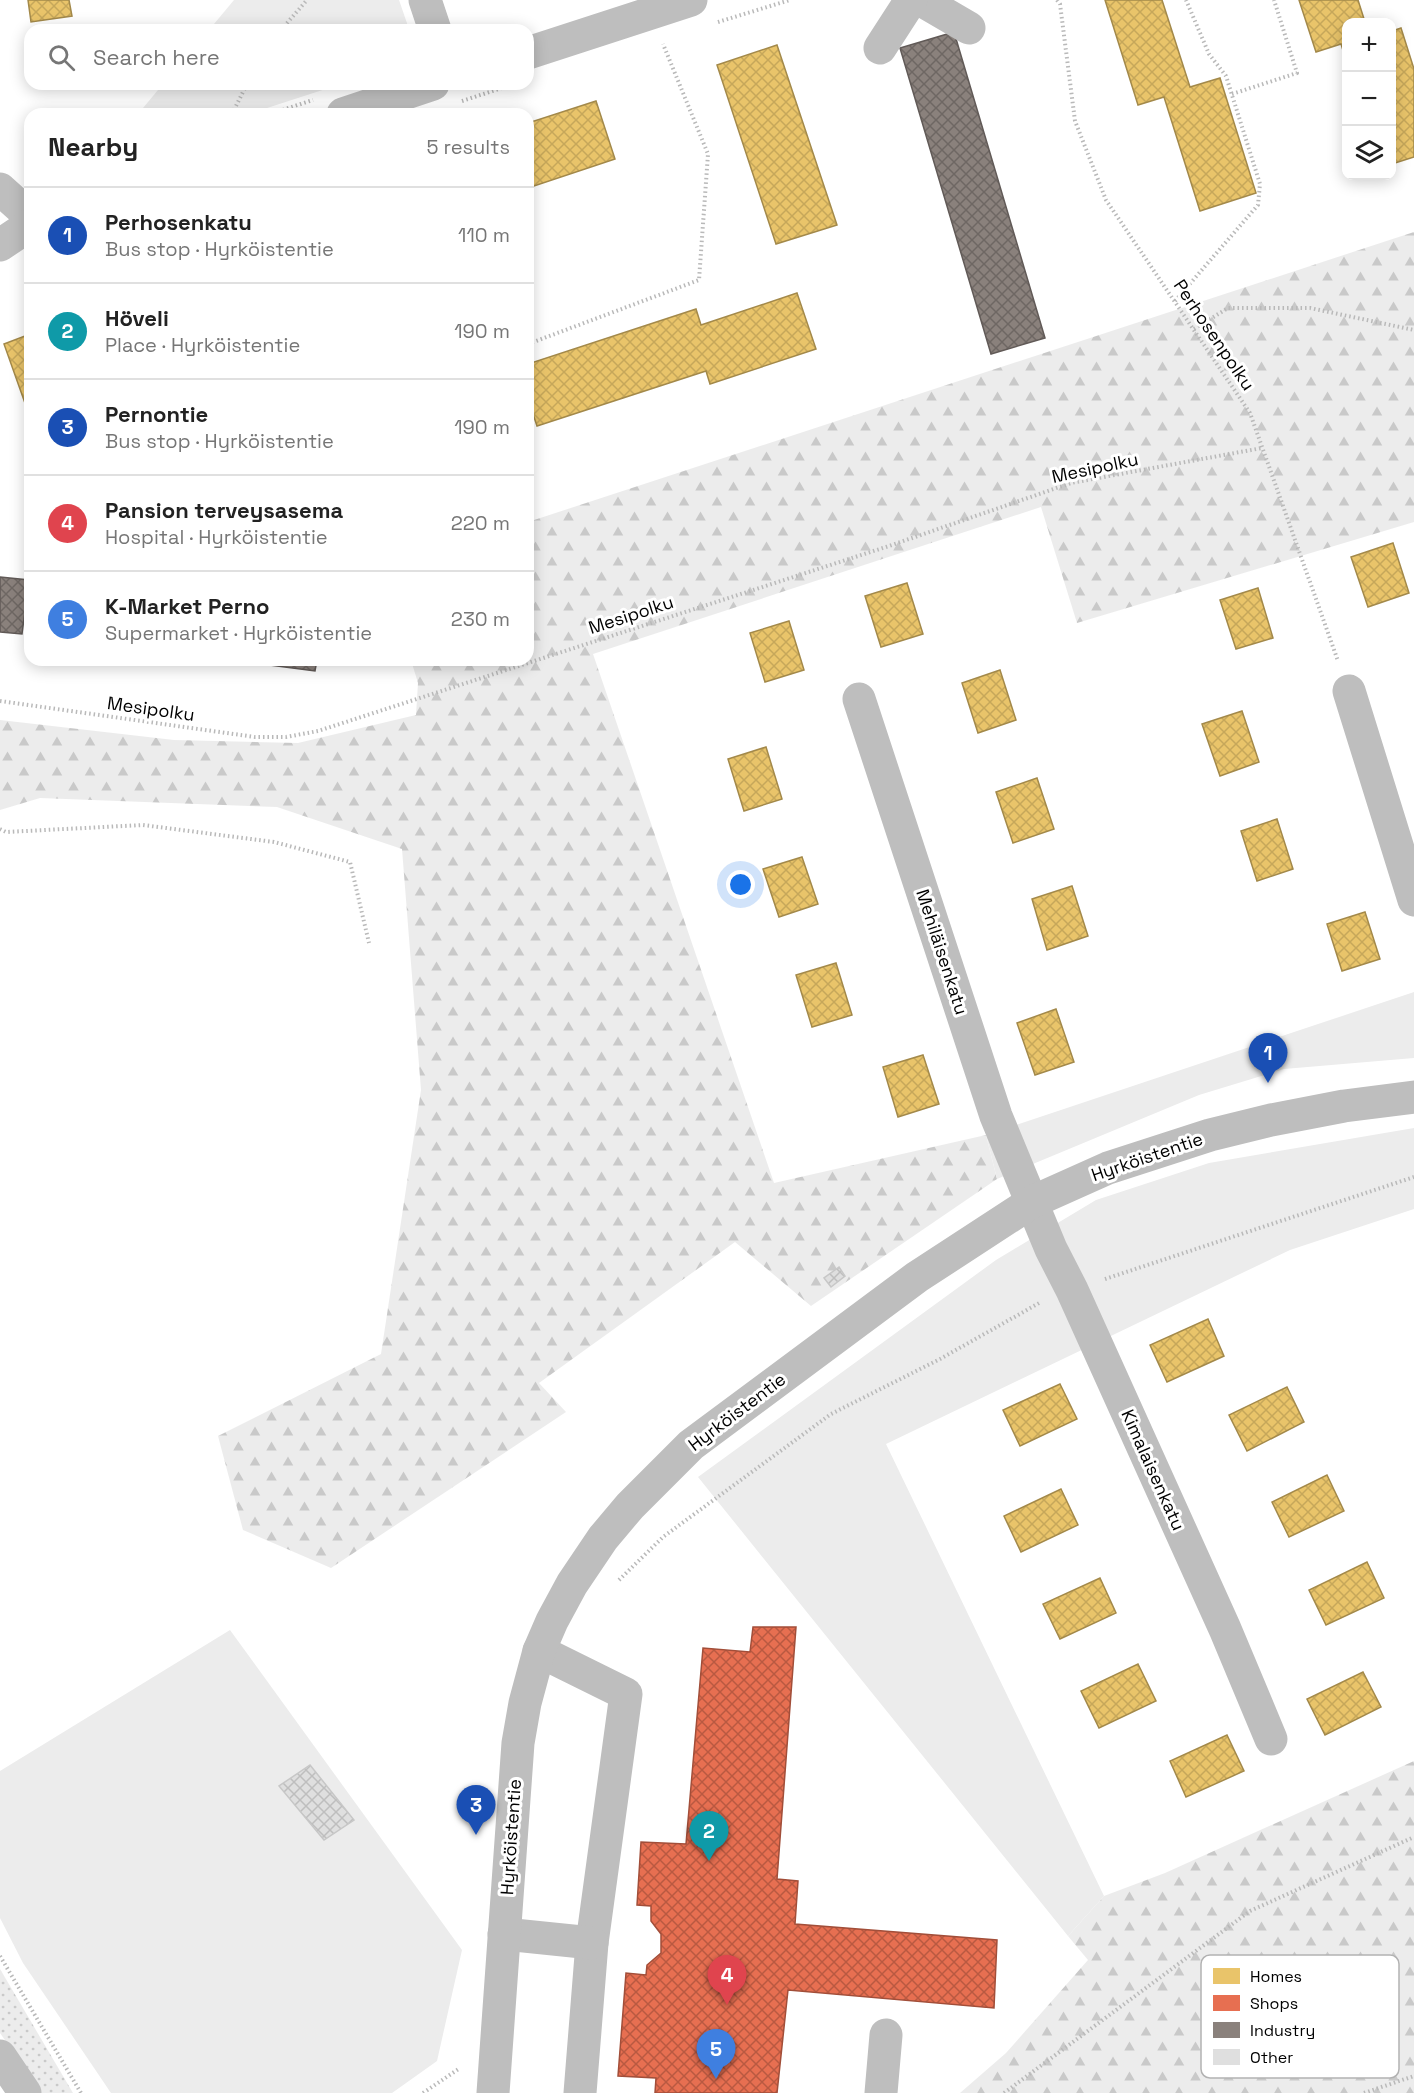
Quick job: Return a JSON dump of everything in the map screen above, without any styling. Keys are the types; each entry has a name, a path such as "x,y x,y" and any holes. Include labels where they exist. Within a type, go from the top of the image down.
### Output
{"street":[{"path":"425,0 433,24"},
{"path":"534,51 691,0"},
{"path":"880,48 910,0"},
{"path":"921,0 969,28"},
{"path":"373,108 444,94"},
{"path":"0,189 24,211"},
{"path":"0,245 24,229"},
{"path":"1349,691 1414,900"},
{"name":"Mehiläisenkatu","path":"859,699 996,1116 1032,1202"},
{"name":"Hyrköistentie","path":"493,2093 518,1743 525,1703 539,1651 552,1621 572,1584 603,1538 630,1506 691,1445 917,1277 1032,1202 1108,1168 1210,1135 1344,1106 1414,1097"},
{"name":"Kimalaisenkatu","path":"1032,1202 1051,1249 1072,1290 1225,1629 1271,1739"},
{"path":"539,1651 626,1694 592,1943 580,2093"},
{"path":"504,1934 592,1943"},
{"path":"881,2093 886,2035"},
{"path":"0,2056 25,2093"}],"path":[{"path":"286,24 307,0"},
{"name":"Perhosenpolku","path":"1057,0 1060,4 1075,121 1106,200 1250,413 1349,691"},
{"path":"1174,301 1258,205 1260,184 1226,76 1209,54 1186,0"},
{"path":"1232,94 1297,73 1274,0"},
{"path":"534,342 699,280 708,154 650,13"},
{"path":"235,108 244,90"},
{"path":"444,94 471,90"},
{"path":"1194,329 1228,308 1310,308 1414,330"},
{"name":"Mesipolku","path":"534,661 889,546 1071,483 1263,448"},
{"name":"Mesipolku","path":"0,701 255,737 286,736 318,731 519,666"},
{"path":"0,829 6,832 143,825 274,842 350,862 369,943"},
{"path":"614,1585 663,1537 831,1414 940,1359 1052,1295 1414,1177"},
{"path":"1004,2093 1250,1911 1414,1837"},
{"path":"0,1956 81,2093"},
{"path":"423,2093 468,2063"},
{"path":"1364,2093 1414,2076"}],"green space":[{"path":"234,0 399,0 407,24 214,24"},
{"path":"158,90 323,90 267,108 143,108"},
{"path":"1414,232 1414,522 1077,623 1041,507 593,654 774,1183 986,1135 997,1179 811,1306 735,1242 539,1383 566,1412 331,1568 243,1530 218,1436 381,1354 421,1090 402,849 277,807 40,798 0,810 0,720 174,740 298,743 416,715 418,683 413,666 534,666 534,520"},
{"path":"1414,992 1414,1058 1284,1069 1199,1095 997,1179 986,1135"},
{"path":"1414,1128 1414,1209 1290,1250 886,1444 1104,1896 1068,1936 698,1477 996,1260 1096,1200 1209,1163"},
{"path":"230,1630 462,1950 437,2061 392,2093 111,2093 23,1963 0,1918 0,1771"},
{"path":"1414,1761 1414,2093 960,2093 1006,2053 1088,1960 1068,1936 1104,1896 1165,1873"},
{"path":"0,1969 73,2093 41,2093 0,2033"}],"building: Homes":[{"path":"28,0 69,0 72,16 31,22"},
{"path":"1105,0 1162,0 1190,87 1220,78 1256,193 1200,211 1164,97 1138,105"},
{"path":"1299,0 1358,0 1364,18 1342,18 1342,47 1341,44 1316,52"},
{"path":"1401,28 1414,69 1414,157 1396,163 1396,72 1396,30"},
{"path":"777,45 837,225 776,244 717,65"},
{"path":"596,101 615,159 534,186 534,121"},
{"path":"797,293 816,349 710,384 706,371 537,426 534,417 534,362 696,309 701,325"},
{"path":"24,336 24,400 4,344"},
{"path":"1393,543 1409,593 1368,607 1351,557"},
{"path":"907,583 923,634 881,647 865,596"},
{"path":"1258,588 1273,638 1236,649 1220,600"},
{"path":"789,621 804,670 765,682 750,633"},
{"path":"1000,670 1016,720 978,733 962,683"},
{"path":"1242,711 1259,762 1220,776 1202,724"},
{"path":"766,747 782,799 744,811 728,759"},
{"path":"1037,778 1054,829 1013,843 996,792"},
{"path":"1277,819 1293,869 1257,881 1241,831"},
{"path":"802,857 818,904 779,917 763,869"},
{"path":"1072,886 1088,936 1047,950 1032,899"},
{"path":"1365,912 1380,959 1342,971 1327,924"},
{"path":"836,963 852,1015 812,1027 796,975"},
{"path":"1056,1009 1074,1062 1035,1075 1017,1023"},
{"path":"923,1055 939,1104 898,1117 883,1067"},
{"path":"1208,1319 1224,1356 1167,1382 1150,1345"},
{"path":"1060,1384 1077,1419 1020,1446 1003,1410"},
{"path":"1287,1387 1304,1422 1247,1451 1229,1415"},
{"path":"1327,1475 1344,1511 1289,1537 1272,1502"},
{"path":"1061,1489 1078,1525 1021,1552 1004,1516"},
{"path":"1367,1562 1384,1598 1326,1625 1309,1590"},
{"path":"1100,1578 1116,1613 1060,1639 1043,1604"},
{"path":"1138,1664 1156,1701 1099,1728 1081,1691"},
{"path":"1363,1672 1381,1707 1325,1735 1307,1699"},
{"path":"1227,1735 1244,1771 1186,1797 1170,1761"}],"building: Shops":[{"path":"753,1627 796,1627 777,1879 798,1881 795,1924 997,1940 994,2008 788,1990 777,2093 655,2093 656,2078 618,2076 626,1973 646,1975 647,1965 661,1953 661,1934 651,1921 651,1906 637,1905 641,1842 686,1844 703,1648 750,1652"}],"building: Industry":[{"path":"954,32 1045,338 991,354 900,48"},
{"path":"0,577 24,579 22,634 0,632"},
{"path":"276,666 316,666 315,671"}],"building: Other":[{"path":"839,1267 845,1276 831,1287 824,1278"},
{"path":"310,1765 354,1820 324,1840 279,1786"}],"place":[{"name":"Perhosenkatu","path":"1268,1083"},
{"name":"Pernontie","path":"476,1835"},
{"name":"Höveli","path":"709,1861"},
{"name":"Pansion terveysasema","path":"727,2005"},
{"name":"K-Market Perno","path":"716,2079"}]}
